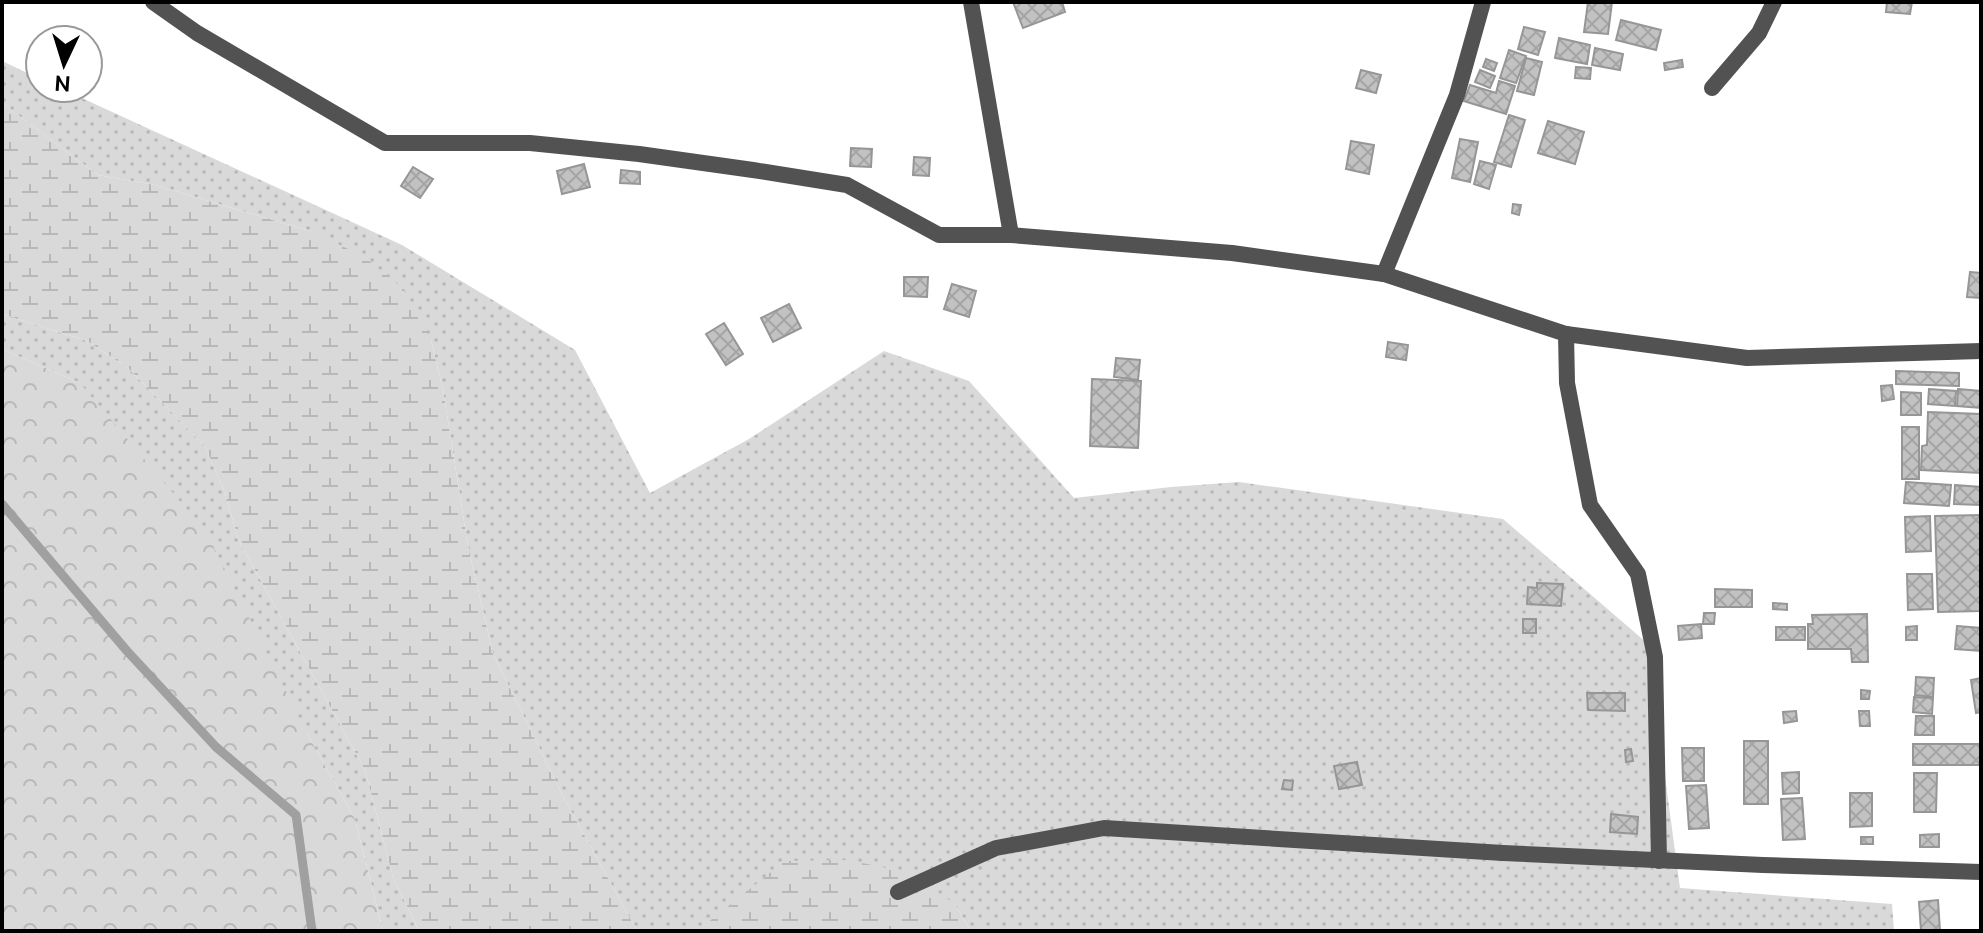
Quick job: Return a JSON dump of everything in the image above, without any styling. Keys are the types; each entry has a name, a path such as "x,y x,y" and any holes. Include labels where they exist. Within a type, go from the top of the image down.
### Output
{"street":[{"path":"153,2 197,33 385,143 530,143 753,170 847,185 939,235 1011,235 1232,253 1384,274 1566,334 1747,358 1981,351"},
{"path":"971,2 1011,235"},
{"path":"1384,274 1457,95 1483,2"},
{"path":"1712,88 1759,33 1774,2"},
{"path":"1566,334 1567,383 1590,505 1638,574 1655,657 1659,861"},
{"path":"898,892 996,848 1104,828 1659,861 1981,872"}],"green space":[{"path":"2,61 24,71 24,104 95,104 402,245 575,350 650,493 749,439 884,351 969,381 1074,498 1239,482 1503,519 1647,643 1680,888 1892,904 1894,931 971,931 954,903 697,931 637,931 565,800 493,654 468,546 443,390 431,340 310,231 155,185 98,175 2,103"},
{"path":"2,103 98,175 155,185 310,231 363,256 404,289 431,340 443,390 468,546 493,654 565,800 637,931 419,931 393,877 365,770 239,541 224,491 205,446 128,368 87,341 2,314"},
{"path":"2,314 87,341 128,368 205,446 224,491 239,541 365,770 393,877 419,931 383,931 355,819 308,735 80,383 2,349"},
{"path":"2,349 80,383 206,532 308,735 355,819 383,931 2,931"},
{"path":"847,860 907,872 954,903 971,931 697,931 785,861"}],"building":[{"path":"1013,2 1062,2 1065,12 1023,28"},
{"path":"1588,2 1612,2 1608,34 1584,32"},
{"path":"1887,2 1912,2 1910,14 1886,12"},
{"path":"1621,20 1661,30 1656,50 1616,40"},
{"path":"1524,27 1545,32 1538,55 1518,49"},
{"path":"1559,38 1590,45 1587,64 1555,58"},
{"path":"1595,48 1623,54 1620,70 1592,65"},
{"path":"1509,50 1526,56 1516,83 1500,78"},
{"path":"1526,58 1542,62 1534,95 1517,91"},
{"path":"1486,59 1497,63 1494,71 1483,67"},
{"path":"1682,60 1683,67 1665,70 1664,63"},
{"path":"1576,67 1591,68 1590,79 1575,78"},
{"path":"1361,70 1381,75 1376,93 1356,88"},
{"path":"1480,70 1495,76 1490,88 1475,82"},
{"path":"1499,81 1515,86 1506,114 1464,101 1470,85 1496,93"},
{"path":"1509,115 1525,120 1511,167 1494,162"},
{"path":"1548,121 1584,132 1575,164 1538,153"},
{"path":"1460,139 1478,142 1470,182 1452,178"},
{"path":"1351,141 1374,145 1369,174 1346,169"},
{"path":"851,148 872,149 871,167 850,166"},
{"path":"914,157 930,158 929,176 913,175"},
{"path":"1480,161 1496,165 1489,189 1474,184"},
{"path":"584,164 590,187 562,194 557,171"},
{"path":"413,167 433,179 420,198 401,186"},
{"path":"621,170 640,172 640,184 620,183"},
{"path":"1513,204 1521,205 1519,215 1512,213"},
{"path":"1970,272 1981,273 1981,298 1967,297"},
{"path":"904,277 928,277 927,297 904,296"},
{"path":"952,284 976,291 969,317 944,309"},
{"path":"789,304 801,328 773,342 761,318"},
{"path":"724,323 743,354 726,365 706,334"},
{"path":"1388,342 1408,345 1406,360 1386,357"},
{"path":"1116,358 1140,360 1138,380 1114,377"},
{"path":"1896,371 1959,373 1959,386 1896,384"},
{"path":"1092,379 1141,381 1138,448 1090,446"},
{"path":"1892,385 1894,399 1882,401 1881,386"},
{"path":"1929,389 1956,391 1955,406 1928,404"},
{"path":"1958,389 1981,391 1981,408 1957,406"},
{"path":"1901,392 1921,393 1921,415 1901,415"},
{"path":"1928,412 1981,414 1981,473 1921,470 1922,446 1927,445"},
{"path":"1902,427 1919,427 1919,479 1902,479"},
{"path":"1906,482 1951,485 1949,506 1904,503"},
{"path":"1955,485 1981,487 1981,505 1954,504"},
{"path":"1981,515 1981,611 1938,612 1935,516"},
{"path":"1930,516 1931,551 1906,552 1905,517"},
{"path":"1907,574 1932,574 1933,609 1908,610"},
{"path":"1537,583 1563,584 1561,606 1527,604 1528,587 1537,588"},
{"path":"1715,589 1752,590 1752,607 1715,607"},
{"path":"1773,603 1787,604 1787,610 1773,609"},
{"path":"1704,613 1715,613 1714,624 1703,624"},
{"path":"1867,614 1868,662 1852,662 1851,649 1808,649 1808,624 1813,624 1812,615"},
{"path":"1523,619 1536,619 1536,633 1523,633"},
{"path":"1701,624 1702,638 1679,640 1678,626"},
{"path":"1917,626 1917,640 1906,640 1906,627"},
{"path":"1957,626 1981,628 1981,651 1955,649"},
{"path":"1776,627 1805,627 1805,640 1776,640"},
{"path":"1916,677 1934,678 1933,697 1915,695"},
{"path":"1981,678 1981,712 1976,713 1971,680"},
{"path":"1861,690 1870,691 1869,699 1861,699"},
{"path":"1587,693 1625,693 1625,711 1588,710"},
{"path":"1914,697 1933,698 1932,714 1913,712"},
{"path":"1796,711 1797,721 1784,723 1783,712"},
{"path":"1859,711 1869,711 1870,726 1860,726"},
{"path":"1916,716 1934,716 1934,735 1915,735"},
{"path":"1744,741 1768,741 1768,804 1744,804"},
{"path":"1913,744 1981,744 1981,765 1913,765"},
{"path":"1682,748 1704,748 1704,781 1683,781"},
{"path":"1631,749 1633,761 1626,762 1625,750"},
{"path":"1357,762 1362,785 1339,789 1334,766"},
{"path":"1799,772 1799,793 1783,794 1782,773"},
{"path":"1914,773 1937,773 1936,812 1914,812"},
{"path":"1284,780 1293,781 1292,790 1282,789"},
{"path":"1706,785 1709,828 1689,829 1686,786"},
{"path":"1850,793 1872,793 1872,826 1850,827"},
{"path":"1802,798 1805,839 1783,840 1781,799"},
{"path":"1611,814 1638,817 1637,834 1610,832"},
{"path":"1939,834 1939,847 1920,847 1920,835"},
{"path":"1861,837 1873,837 1873,844 1861,844"},
{"path":"1938,900 1940,931 1921,931 1919,902"}],"waterway":[{"path":"2,504 127,651 216,747 296,815 312,931"}]}
